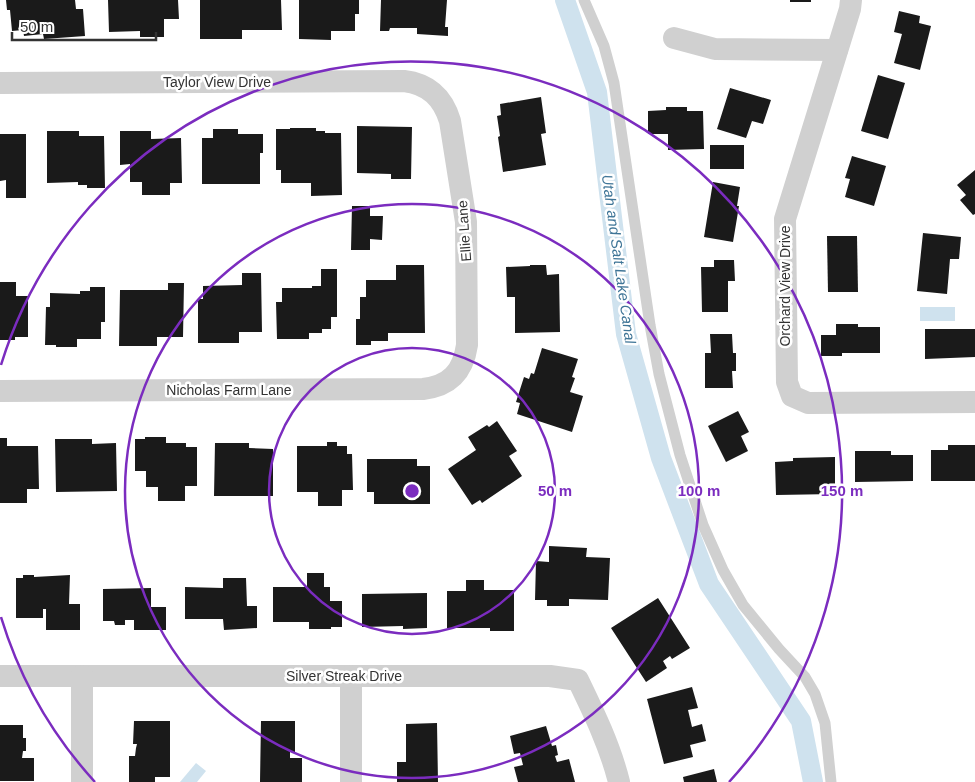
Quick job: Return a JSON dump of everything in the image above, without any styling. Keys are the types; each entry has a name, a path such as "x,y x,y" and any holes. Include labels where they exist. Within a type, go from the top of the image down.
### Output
{"street":[{"name":"Orchard View Drive","path":"851,0 850,9 785,219 787,382 792,396 808,402 975,402"},
{"path":"674,38 715,49 837,50"},
{"name":"Taylor View Drive","path":"0,83 404,81 414,82 431,90"},
{"name":"Ellie Lane","path":"431,90 443,103 450,121 466,222 467,345 463,362 454,376"},
{"name":"Nicholas Farm Lane","path":"0,390 423,389 440,385 454,376"},
{"name":"Silver Streak Drive","path":"0,676 550,676 578,680 598,720 614,762 619,782"},
{"path":"82,676 82,782"},
{"path":"351,676 351,782"}],"lane":[{"path":"584,0 604,46 614,83 650,325 659,374 680,455 703,525 723,570 743,605 805,677 815,694 825,723 831,782"}],"water":[{"path":"920,307 955,307 955,321 920,321"},
{"path":"196,763 206,771 197,782 180,782"}],"building":[{"path":"6,0 75,0 76,9 83,9 85,36 44,39 43,34 24,36 23,30 12,31 10,10 7,10"},
{"path":"108,0 178,0 179,19 164,19 164,37 140,37 140,31 109,32"},
{"path":"200,0 281,0 282,30 242,30 242,39 200,39"},
{"path":"299,0 359,0 359,14 355,14 355,31 331,31 331,40 299,39"},
{"path":"381,0 447,0 445,27 448,27 448,36 417,34 417,28 390,28 389,31 380,31"},
{"path":"790,0 811,0 811,2 790,2"},
{"path":"899,11 920,16 919,23 931,26 920,70 894,63 902,34 894,32"},
{"path":"878,75 905,83 888,139 861,131"},
{"path":"730,88 771,100 763,124 752,121 746,138 717,129"},
{"path":"541,97 546,133 541,134 546,165 503,172 497,116 501,115 500,104"},
{"path":"666,107 687,107 687,111 703,111 704,149 668,150 668,134 648,134 648,111 666,110"},
{"path":"357,126 412,127 411,179 391,179 391,174 357,173"},
{"path":"316,128 316,131 325,131 325,133 341,133 342,195 311,196 311,183 281,183 281,170 276,170 276,129"},
{"path":"213,129 238,129 238,134 263,134 263,153 260,153 260,184 202,184 202,138 213,138"},
{"path":"47,131 79,131 79,136 104,136 105,188 87,188 87,185 78,185 78,182 47,183"},
{"path":"120,131 151,131 151,139 181,138 182,183 170,183 170,195 142,195 142,182 130,182 130,164 120,165"},
{"path":"0,134 26,134 26,198 6,198 6,180 0,181"},
{"path":"710,145 744,145 744,169 710,169"},
{"path":"852,156 886,166 874,206 845,197 850,179 845,178"},
{"path":"975,170 975,214 973,215 960,200 966,195 957,185"},
{"path":"713,182 740,187 733,242 704,237"},
{"path":"352,206 370,206 370,216 383,216 382,240 370,239 370,250 351,250"},
{"path":"923,233 961,237 959,259 950,259 947,294 917,291"},
{"path":"827,236 857,236 858,292 828,292"},
{"path":"714,260 734,260 735,281 728,281 728,312 702,312 701,267 714,267"},
{"path":"396,265 424,265 425,333 388,333 388,341 371,341 371,345 356,345 356,319 360,319 360,297 366,297 366,280 396,280"},
{"path":"546,265 547,275 559,274 560,332 515,333 515,297 507,297 506,267"},
{"path":"321,269 337,269 337,317 331,317 331,329 322,329 322,333 309,333 309,339 277,339 276,302 282,302 282,288 312,288 312,286 321,286"},
{"path":"242,273 261,273 262,332 239,332 239,343 198,343 198,299 203,299 203,286 242,285"},
{"path":"0,282 16,282 16,296 28,296 28,337 15,337 15,340 0,340"},
{"path":"168,283 184,283 183,337 157,337 157,346 119,346 120,290 168,290"},
{"path":"90,287 105,287 105,322 101,322 101,339 77,339 77,347 45,345 46,307 50,307 50,293 80,294 80,291 90,291"},
{"path":"836,324 880,327 880,353 842,353 842,356 821,356 821,335 836,335"},
{"path":"925,329 975,329 975,357 925,359"},
{"path":"710,334 732,334 733,353 736,353 736,371 732,371 733,388 705,388 705,353 711,353"},
{"path":"542,348 578,359 572,377 575,378 570,392 583,396 572,432 517,414 520,403 516,402 524,377 529,379 531,373 534,374"},
{"path":"738,411 749,432 741,436 748,451 726,462 708,426"},
{"path":"497,421 517,451 509,456 522,476 482,503 480,500 472,505 448,469 476,450 468,437"},
{"path":"145,437 166,437 166,443 186,443 186,447 197,447 197,486 185,486 185,501 158,501 158,487 146,487 146,471 135,471 135,439 145,439"},
{"path":"0,438 7,438 7,446 38,446 39,489 27,489 27,503 0,503"},
{"path":"55,439 92,439 92,444 116,443 117,491 56,492"},
{"path":"327,442 337,442 337,446 347,446 347,454 352,454 353,490 342,490 342,506 318,506 318,492 297,492 297,446 327,446"},
{"path":"215,443 249,443 249,448 273,449 273,496 214,496"},
{"path":"948,445 975,445 975,481 931,481 931,450 948,450"},
{"path":"855,451 891,451 891,455 913,455 913,481 855,482"},
{"path":"835,457 835,494 776,495 775,462 793,461 793,458"},
{"path":"367,459 417,459 417,466 430,466 430,504 374,504 374,492 367,492"},
{"path":"549,546 587,548 586,557 610,558 608,600 569,599 569,606 547,606 547,600 535,600 536,561 549,562"},
{"path":"307,573 324,573 324,587 330,587 330,601 342,601 342,627 309,629 309,622 273,622 273,587 307,587"},
{"path":"23,575 34,575 34,577 70,575 69,604 80,604 80,630 46,630 46,609 43,609 43,618 16,618 16,578 23,578"},
{"path":"223,578 246,578 247,606 257,606 257,628 224,630 223,619 185,619 185,587 223,588"},
{"path":"466,580 484,580 484,590 514,590 514,631 490,631 490,628 447,628 447,591 466,591"},
{"path":"151,588 151,607 166,607 166,630 134,630 134,620 125,620 125,625 115,625 114,621 103,621 103,589"},
{"path":"427,593 427,628 403,629 403,626 362,627 362,594"},
{"path":"658,598 690,648 672,659 670,656 663,661 667,668 646,682 611,628"},
{"path":"692,687 698,708 688,710 692,727 702,724 706,741 690,745 693,757 664,764 647,699"},
{"path":"134,721 170,721 170,777 155,777 155,782 129,782 129,756 135,756 137,744 133,744"},
{"path":"261,721 295,721 295,752 290,752 290,758 302,758 302,782 260,782"},
{"path":"437,723 438,782 397,782 397,762 406,762 406,724"},
{"path":"0,725 23,725 26,751 23,751 22,758 34,758 34,781 0,781"},
{"path":"546,726 552,746 556,745 558,755 555,756 557,762 569,759 575,782 518,782 514,767 523,765 520,753 514,754 510,736"},
{"path":"714,769 717,782 684,782 683,777"}],"waterway":[{"name":"Utah and Salt Lake Canal","path":"565,0 597,92 626,334 661,458 709,584 801,721 813,782"}]}
